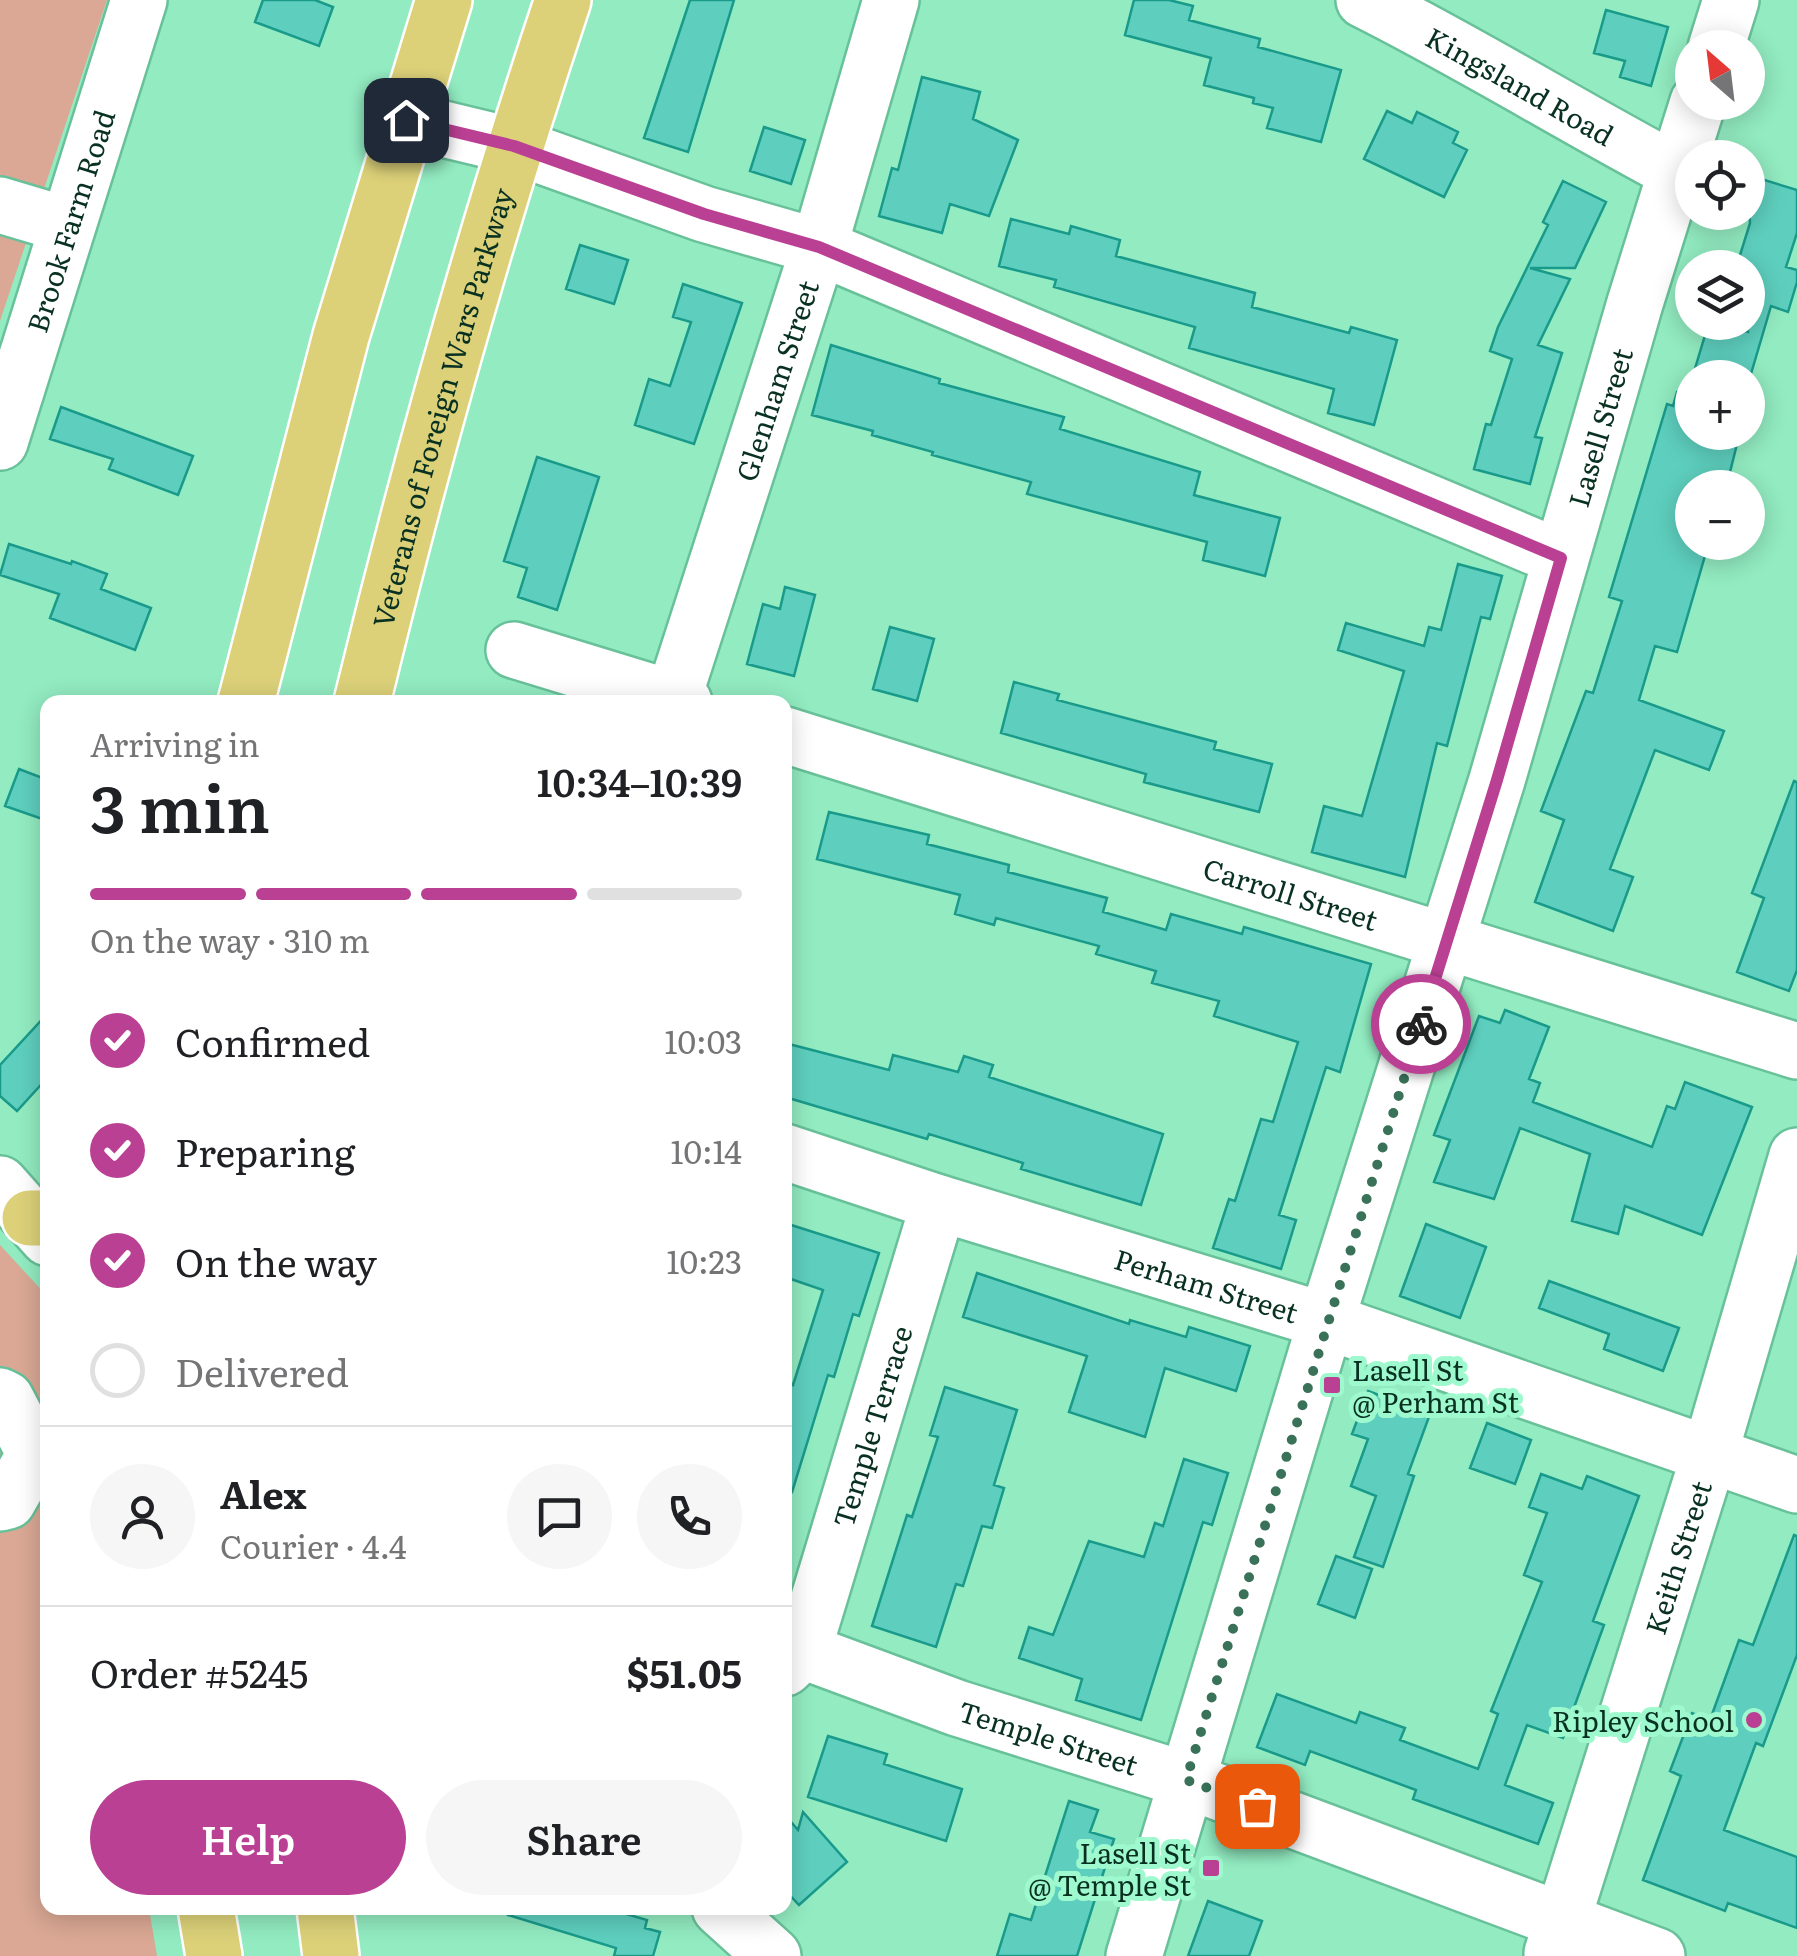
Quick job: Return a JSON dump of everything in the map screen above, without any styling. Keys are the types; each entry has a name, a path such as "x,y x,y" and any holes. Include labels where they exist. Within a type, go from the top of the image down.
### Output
{"highway":[{"path":"248,695 314,432 444,0"},
{"name":"Veterans of Foreign Wars Parkway","path":"364,695 428,437 514,146 562,0"},
{"path":"207,1915 214,1956"},
{"path":"326,1915 331,1956"}],"street":[{"name":"Brook Farm Road","path":"0,442 139,0"},
{"name":"Glenham Street","path":"678,695 892,0"},
{"name":"Kingsland Road","path":"1364,0 1440,38 1675,171"},
{"path":"1722,30 1731,0"},
{"path":"406,120 514,146 704,214 819,247 1561,558"},
{"name":"Lasell Street","path":"1134,1956 1326,1321 1447,942 1675,175"},
{"path":"0,205 66,225"},
{"path":"514,650 657,695"},
{"name":"Carroll Street","path":"792,737 1797,1051"},
{"name":"Perham Street","path":"792,1154 1326,1321 1797,1485"},
{"name":"Keith Street","path":"1556,1938 1710,1453 1797,1156"},
{"name":"Temple Terrace","path":"794,1660 939,1203"},
{"path":"0,1396 6,1399 35,1454 8,1501 0,1503"},
{"name":"Temple Street","path":"794,1660 1186,1780 1556,1938 1657,1956"},
{"path":"720,1926 773,1956"}],"shaded area":[{"path":"0,0 107,0 0,321"},
{"path":"0,1245 40,1288 40,1915 150,1915 157,1956 0,1956"}],"building":[{"path":"263,0 315,0 333,7 319,46 255,22"},
{"path":"690,0 734,0 688,152 644,138"},
{"path":"1134,0 1169,0 1193,6 1189,20 1260,39 1258,47 1341,70 1321,142 1267,128 1273,108 1253,103 1254,98 1204,85 1211,58 1125,35"},
{"path":"1606,10 1668,27 1651,86 1620,77 1625,61 1594,53"},
{"path":"922,77 980,92 973,119 1018,140 989,216 950,204 942,233 879,216 892,168 898,170"},
{"path":"1387,111 1412,123 1417,112 1458,132 1453,143 1467,150 1444,197 1364,159"},
{"path":"764,127 805,140 791,184 750,171"},
{"path":"1765,180 1797,190 1797,233 1786,267 1797,270 1797,282 1788,312 1771,306 1765,326 1765,250 1742,250 1748,230 1765,230"},
{"path":"1563,181 1606,202 1575,268 1530,268 1570,279 1538,345 1562,353 1535,437 1542,438 1530,484 1474,469 1486,424 1491,425 1512,359 1490,351 1548,225 1543,222"},
{"path":"1011,219 1069,234 1071,226 1120,240 1116,256 1255,293 1252,307 1349,333 1351,327 1397,340 1374,425 1328,413 1334,389 1189,348 1195,327 1054,287 1056,280 999,266"},
{"path":"580,245 628,260 614,304 566,289"},
{"path":"683,284 742,303 694,444 635,425 649,379 670,386 691,322 673,317"},
{"path":"1704,340 1761,340 1755,360 1697,360"},
{"path":"831,345 940,379 939,383 1064,417 1060,429 1200,472 1194,495 1280,518 1265,576 1203,560 1207,542 1027,494 1031,482 932,455 933,452 872,435 873,431 812,415"},
{"path":"1675,399 1675,450 1736,450 1730,470 1675,470 1675,560 1704,560 1677,652 1655,646 1639,700 1724,731 1709,770 1655,750 1610,869 1633,877 1613,931 1535,902 1564,820 1541,811 1586,691 1593,693 1622,601 1609,597 1667,404 1673,406"},
{"path":"61,407 193,456 178,495 109,469 113,459 50,439"},
{"path":"537,457 599,477 557,610 518,597 527,568 504,561"},
{"path":"9,544 107,574 101,589 151,608 135,650 50,618 59,594 0,575"},
{"path":"1458,564 1502,576 1490,619 1481,617 1447,746 1437,743 1405,877 1312,852 1324,806 1362,816 1404,671 1338,650 1346,623 1424,646 1429,627 1441,630"},
{"path":"785,587 815,595 794,676 747,664 763,604 780,609"},
{"path":"890,627 934,639 917,701 873,689"},
{"path":"1014,682 1059,694 1057,700 1216,742 1214,749 1272,764 1259,812 1144,782 1146,774 1001,733"},
{"path":"19,769 40,777 40,818 5,806"},
{"path":"1794,781 1797,970 1789,991 1737,972 1764,898 1752,893"},
{"path":"829,812 929,835 927,844 1009,865 1008,872 1107,898 1103,912 1166,930 1171,914 1242,934 1244,927 1371,964 1340,1072 1326,1067 1279,1215 1296,1220 1281,1269 1213,1248 1229,1199 1235,1201 1261,1119 1273,1122 1298,1042 1214,1016 1219,1001 1152,983 1156,971 1096,954 1099,946 996,918 994,925 955,914 960,895 817,859"},
{"path":"1505,1010 1549,1027 1529,1079 1540,1083 1533,1102 1652,1147 1667,1106 1675,1109 1685,1082 1752,1107 1702,1235 1625,1206 1618,1234 1572,1221 1590,1154 1520,1128 1494,1199 1434,1182 1450,1140 1434,1135 1479,1016 1500,1023"},
{"path":"40,1022 40,1086 17,1111 0,1096 0,1065"},
{"path":"792,1045 889,1070 893,1055 958,1072 964,1056 993,1065 989,1077 1163,1134 1141,1205 1021,1169 1023,1163 929,1134 927,1139 792,1099"},
{"path":"1426,1224 1486,1247 1460,1318 1400,1296"},
{"path":"792,1225 879,1253 859,1316 853,1314 834,1377 828,1375 792,1492 792,1385 823,1290 792,1279"},
{"path":"977,1273 1129,1324 1130,1320 1186,1337 1189,1327 1250,1346 1236,1391 1165,1368 1145,1437 1069,1412 1087,1356 963,1317"},
{"path":"1549,1281 1679,1328 1663,1371 1604,1349 1609,1334 1539,1308"},
{"path":"945,1387 1017,1410 994,1485 1004,1488 992,1528 982,1526 963,1586 956,1584 936,1647 872,1626 907,1515 912,1517 938,1437 930,1435"},
{"path":"1368,1391 1430,1414 1408,1474 1414,1476 1383,1567 1354,1557 1376,1496 1351,1486 1368,1439 1352,1434"},
{"path":"1487,1423 1531,1440 1515,1484 1470,1468"},
{"path":"1184,1459 1228,1473 1212,1525 1203,1522 1141,1720 1076,1700 1082,1679 1019,1658 1029,1627 1053,1635 1089,1541 1144,1557 1155,1523 1163,1526"},
{"path":"1541,1474 1582,1489 1587,1476 1639,1496 1593,1621 1604,1625 1563,1738 1527,1725 1505,1785 1553,1803 1538,1844 1413,1799 1416,1790 1310,1751 1305,1765 1257,1747 1277,1694 1356,1723 1360,1712 1405,1728 1400,1740 1478,1769 1498,1714 1491,1711 1542,1582 1524,1575 1547,1513 1529,1507"},
{"path":"1794,1535 1797,1655 1763,1746 1756,1743 1724,1830 1797,1857 1797,1928 1728,1903 1725,1911 1643,1880 1681,1776 1670,1771 1692,1713 1710,1720 1739,1640 1753,1645"},
{"path":"1336,1556 1372,1569 1355,1618 1318,1604"},
{"path":"828,1736 887,1754 884,1764 962,1789 946,1841 808,1797"},
{"path":"1069,1801 1098,1810 1090,1832 1114,1839 1077,1956 997,1956 1010,1914 1031,1920"},
{"path":"803,1812 847,1862 799,1905 792,1898 792,1823 798,1830"},
{"path":"1208,1901 1262,1921 1249,1956 1188,1956"},
{"path":"508,1915 630,1915 647,1920 645,1928 660,1932 653,1956 614,1956 616,1948"}],"way so far":[{"path":"1257,1806 1186,1780 1421,1024"}],"place":[{"name":"Lasell St @ Perham St","path":"1332,1385"},
{"name":"Ripley School","path":"1754,1720"},
{"name":"Lasell St @ Temple St","path":"1211,1868"}],"route":[{"path":"406,120 514,146 704,214 819,247 1561,558 1421,1024"}]}
